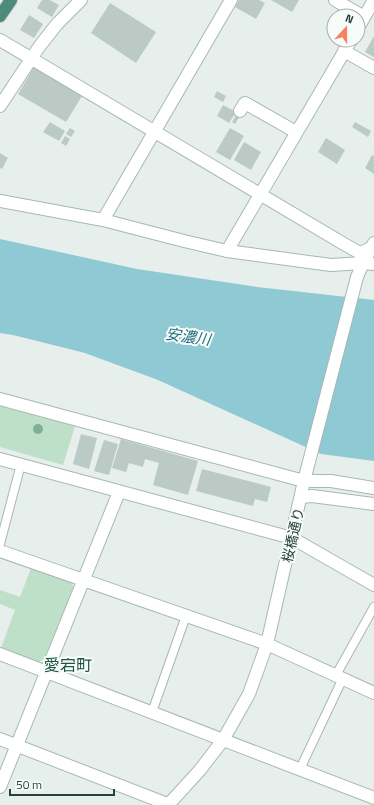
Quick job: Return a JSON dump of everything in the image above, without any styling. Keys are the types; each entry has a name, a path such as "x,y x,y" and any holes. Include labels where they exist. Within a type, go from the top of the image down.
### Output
{"highway":[{"path":"0,16 11,0"}],"street":[{"path":"0,106 30,58 57,24 81,0"},
{"path":"104,220 231,0"},
{"path":"335,0 344,8"},
{"path":"366,14 374,0"},
{"path":"0,40 360,253 372,246"},
{"path":"227,251 346,48"},
{"path":"344,51 374,68"},
{"path":"240,111 245,103 296,132"},
{"path":"0,201 104,220 227,251 331,266 369,263"},
{"path":"344,244 346,264"},
{"name":"桜橋通り","path":"169,805 200,770 223,740 249,694 267,644 304,481 357,277 369,263 372,246"},
{"path":"0,399 304,481 331,481 374,488"},
{"path":"0,459 292,538 374,585"},
{"path":"0,787 119,492"},
{"path":"301,497 312,496 374,504"},
{"path":"0,551 267,644 374,693"},
{"path":"0,654 374,798"},
{"path":"0,739 169,805"}],"lane":[{"path":"0,544 22,464"},
{"path":"300,769 339,677 374,607"},
{"path":"152,712 186,616"}],"green space":[{"path":"0,402 76,423 63,465 0,447"},
{"path":"31,568 71,582 74,588 44,659 38,662 1,648 15,610 0,604 0,590 20,597"}],"water":[{"name":"安濃川","path":"0,239 137,269 257,287 374,300 374,461 321,454 158,380 85,353 0,333"}],"building":[{"path":"42,0 50,0 59,5 52,17 37,8"},
{"path":"239,0 259,0 265,3 256,19 235,7"},
{"path":"271,0 299,0 292,12"},
{"path":"110,3 156,32 136,63 91,33"},
{"path":"29,15 43,24 34,38 20,30"},
{"path":"374,36 374,57 365,52"},
{"path":"34,67 82,96 66,122 18,94"},
{"path":"217,91 226,96 223,102 214,97"},
{"path":"223,105 236,112 229,123 217,116"},
{"path":"237,114 240,116 235,124 232,122"},
{"path":"50,122 65,131 59,141 43,132"},
{"path":"355,122 371,131 368,137 352,127"},
{"path":"70,128 75,131 71,137 66,134"},
{"path":"230,128 244,136 230,160 216,152"},
{"path":"65,136 70,139 66,146 61,143"},
{"path":"326,138 345,150 337,164 318,152"},
{"path":"244,142 261,152 251,170 234,160"},
{"path":"0,153 8,158 2,169 0,168"},
{"path":"372,155 374,156 374,174 365,168"},
{"path":"81,434 97,438 89,469 73,464"},
{"path":"121,439 198,461 188,495 153,485 159,463 145,459 143,467 129,463 126,472 112,468"},
{"path":"104,440 118,444 109,475 94,471"},
{"path":"202,469 271,487 267,502 255,499 253,506 196,491"}],"district":[{"name":"愛宕町","path":"68,665"}]}
